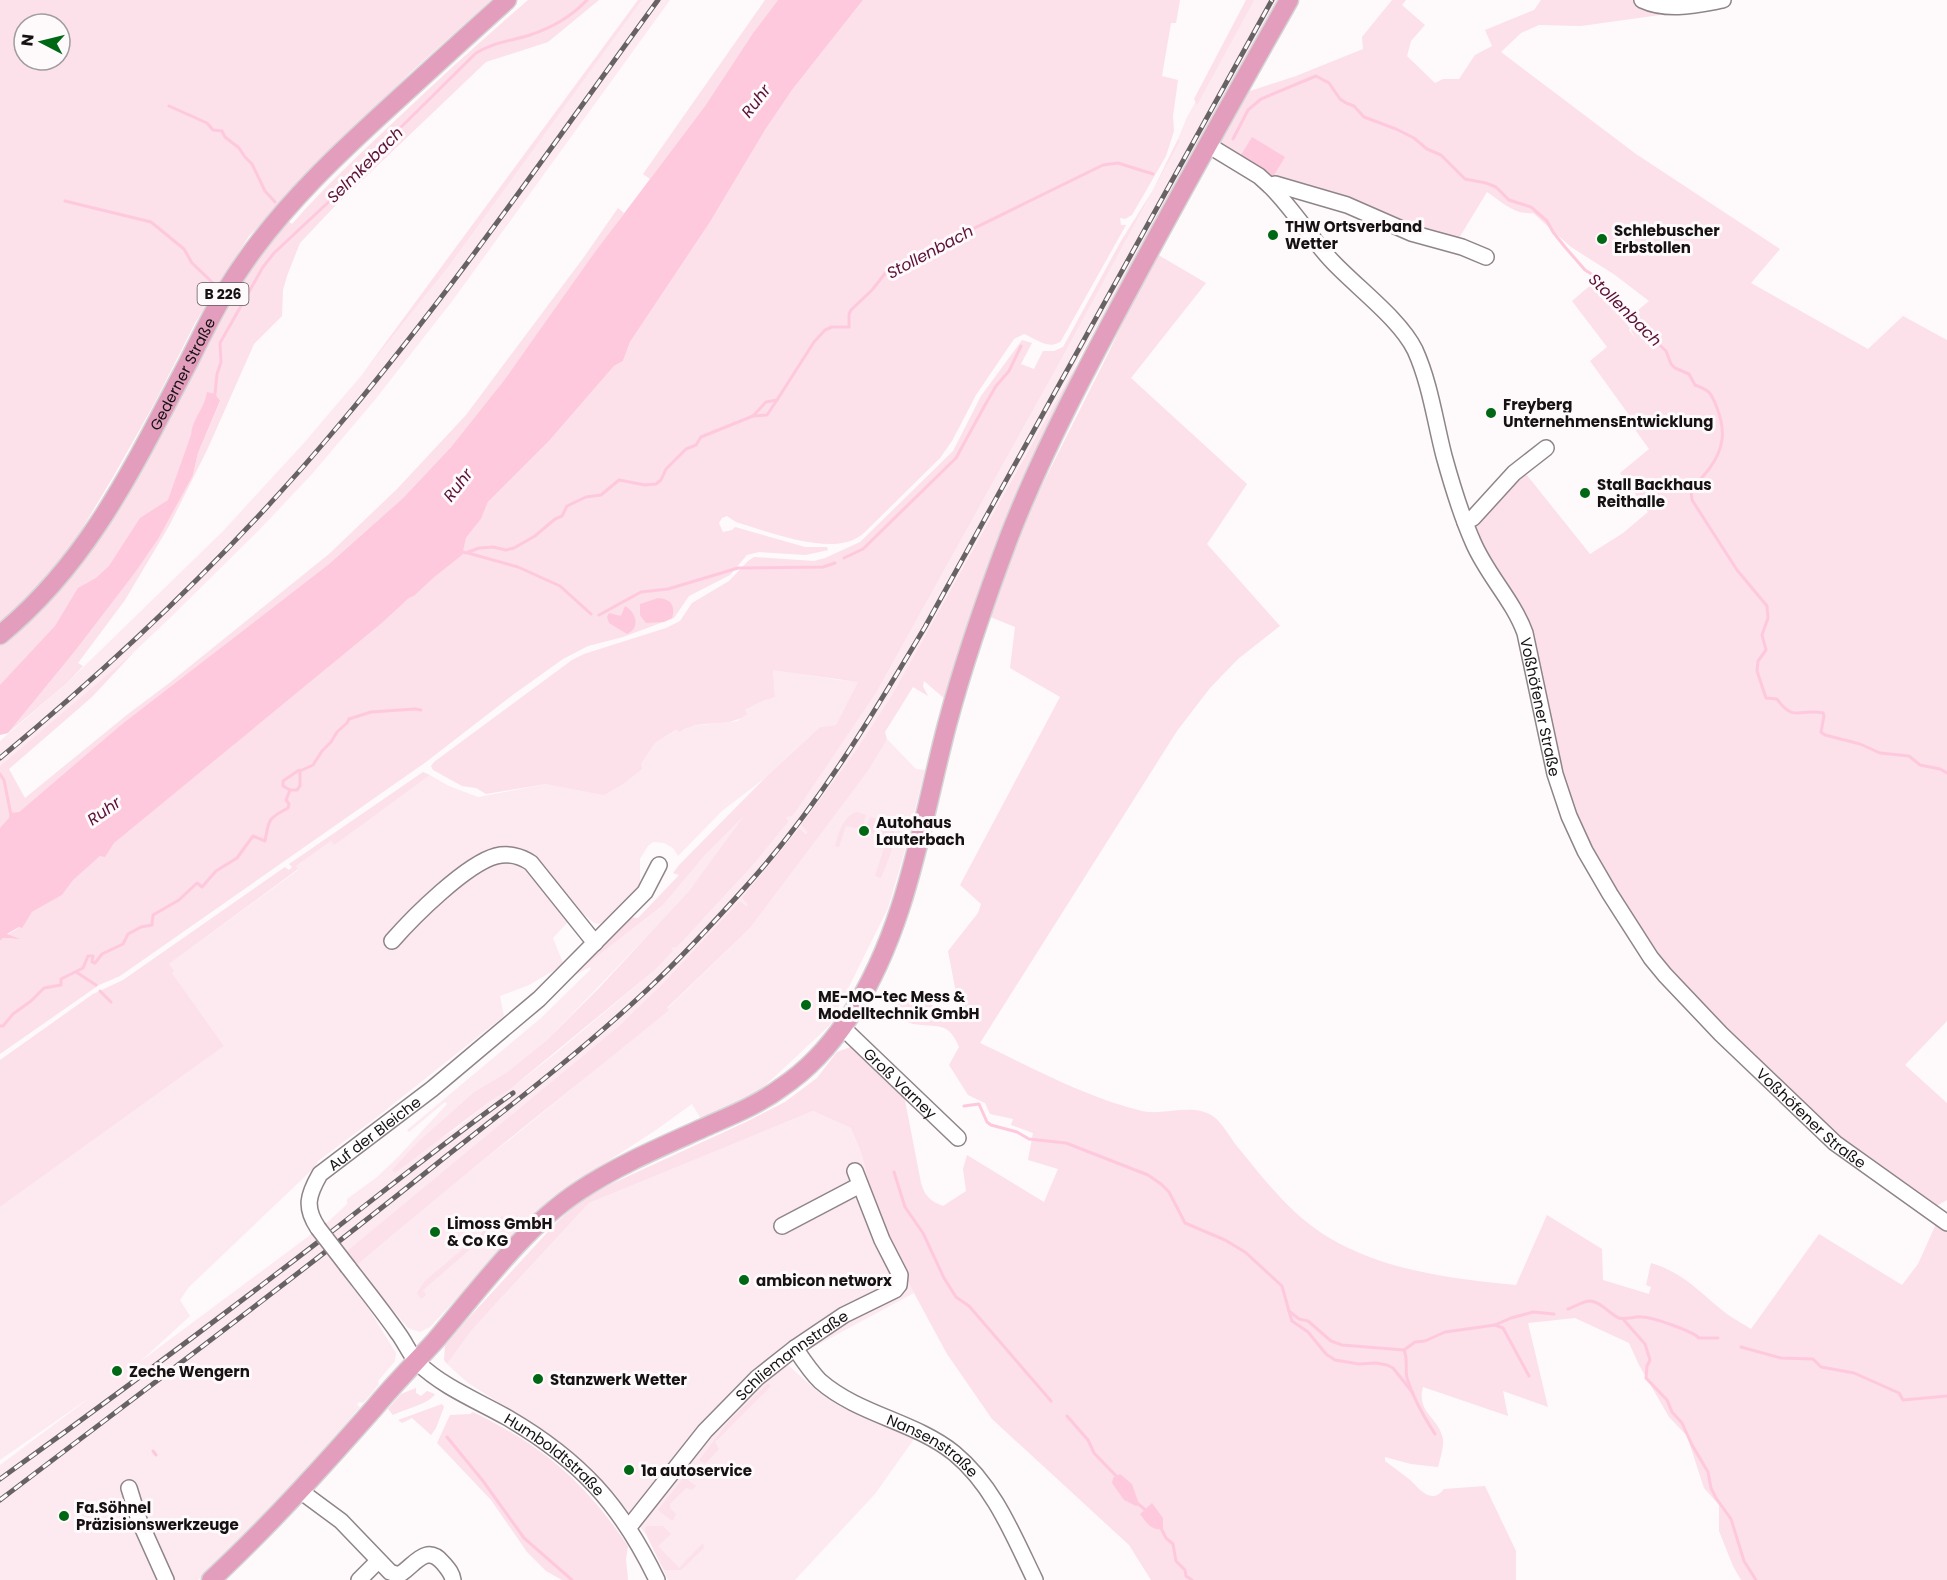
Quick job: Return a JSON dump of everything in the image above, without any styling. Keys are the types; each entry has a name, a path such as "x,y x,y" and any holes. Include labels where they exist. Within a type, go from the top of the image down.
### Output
{"main road":[{"name":"Gederner Straße","path":"0,635 37,602 81,551 128,477 226,290 260,241 305,189 357,137 507,0"},
{"path":"211,1580 299,1490 417,1362 514,1249 559,1205 626,1164 741,1111 775,1092 804,1070 842,1027 872,978 905,897 948,721 970,648 1011,533 1099,345 1289,0"}],"street":[{"path":"1642,0 1658,6 1675,7 1723,0"},
{"name":"Voßhöfener Straße","path":"1207,147 1213,148 1260,176 1330,259 1409,339 1420,363 1444,456 1465,522 1480,557 1518,613 1522,623 1555,774 1569,816 1605,886 1651,958 1721,1034 1835,1143 1943,1215"},
{"path":"1270,186 1275,184 1347,205 1411,233 1462,247 1486,257"},
{"path":"1465,522 1473,518 1514,473 1546,448"},
{"path":"392,941 412,918 468,871 480,862 499,855 519,856 531,863 595,943"},
{"name":"Auf der Bleiche","path":"417,1362 394,1327 318,1228 308,1210 310,1193 320,1174 432,1089 560,980 645,892 659,865"},
{"name":"Groß Varney","path":"842,1027 958,1138"},
{"name":"Schliemannstraße","path":"629,1527 719,1415 750,1385 795,1348 844,1315 895,1290 899,1285 900,1275 896,1264 882,1240 858,1178 782,1226"},
{"name":"Nansenstraße","path":"795,1348 811,1372 828,1387 855,1403 930,1437 965,1464 991,1496 1035,1580"},
{"name":"Humboldtstraße","path":"417,1362 457,1390 531,1431 585,1473 611,1502 629,1527 657,1580"},
{"path":"129,1488 139,1520 166,1580"},
{"path":"299,1490 341,1521 390,1572 399,1575 424,1555 434,1555 449,1570 453,1580"},
{"path":"359,1580 378,1561"}],"shaded area":[{"path":"0,0 491,0 411,72 249,236 195,323 154,404 58,569 0,624"},
{"path":"528,0 599,0 548,42 486,62 334,207 300,243 283,290 282,316 254,344 208,448 169,526 125,600 78,663 83,666 68,682 8,733 134,574 193,475 198,453 220,402 218,400 187,479 0,731 0,642 41,604 240,280 286,219 292,224 371,143"},
{"path":"638,0 642,0 449,266 361,376"},
{"path":"642,0 670,0 453,300 374,401 312,474 172,616 134,652 0,766 0,741 68,682 223,531 303,444 361,376 449,266"},
{"path":"765,0 778,0 753,33 705,106 650,179 643,174"},
{"path":"863,0 1180,0 1176,23 1171,23 1162,76 1178,80 1173,116 1174,131 1166,156 1132,215 1125,219 1120,218 1121,225 1126,225 1061,341 1052,345 1024,334 1014,339 976,395 952,441 940,458 855,539 843,543 813,543 763,531 736,522 727,516 722,518 719,523 723,532 735,527 805,547 827,547 828,550 806,555 759,552 747,555 730,575 689,596 674,618 623,637 588,646 563,659 426,762 120,976 99,985 0,1054 0,941 3,938 15,939 7,935 20,927 32,912 62,895 72,880 100,856 105,856 113,843 414,596 463,546 466,538 481,519 488,502 549,441 614,366 623,361 630,342 710,222 765,130 792,90"},
{"path":"1246,0 1254,0 1197,105 1194,99"},
{"path":"1253,0 1279,0 892,695 852,756 801,825 809,832 807,834 798,828 743,898 749,904 746,906 740,902 619,1026 335,1263 367,1306 396,1353 395,1361 378,1381 379,1384 372,1393 363,1403 359,1402 357,1405 360,1407 292,1487 223,1560 198,1580 0,1580 0,1465 92,1396 0,1460 0,1207 224,1046 172,973 169,964 298,870 296,866 331,841 334,844 430,775 449,786 478,797 546,784 572,788 641,764 655,743 677,730 680,732 690,726 738,721 745,710 775,697 773,669 859,681 836,725 820,727 765,778 722,811 678,856 673,848 664,843 653,842 648,846 640,859 638,887 603,922 594,923 579,910 553,938 563,963 529,985 500,996 504,1016 318,1161 315,1167 189,1287 180,1300 190,1316 141,1361 329,1221 347,1204 347,1199 377,1177 398,1157 447,1104 445,1102 409,1132 407,1130 541,1018 591,969 590,967 569,978 577,970 663,905 705,855 744,816 689,891 547,1040 506,1073 474,1092 420,1140 435,1142 456,1129 556,1053 656,969 672,952 673,946 675,948 678,946 753,865 789,821 786,819 789,815 791,817 876,693 1062,358 1180,141 1178,139 1187,117"},
{"path":"1392,0 1406,0 1402,5 1425,25 1411,41 1407,56 1435,83 1443,79 1459,79 1475,55 1492,46 1485,30 1534,10 1541,0 1636,0 1649,6 1660,15 1581,26 1539,25 1521,33 1501,52 1636,154 1780,249 1751,283 1868,349 1903,316 1947,340 1947,1021 1905,1065 1947,1103 1947,1200 1933,1208 1852,1152 1673,980 1603,873 1569,803 1532,644 1472,528 1522,469 1590,554 1623,533 1648,512 1620,473 1649,449 1631,424 1634,422 1590,361 1607,347 1572,301 1593,283 1630,328 1629,330 1636,339 1631,331 1637,311 1649,301 1615,275 1571,247 1533,213 1514,210 1487,192 1456,243 1271,179 1221,143 1224,133 1247,92 1296,76 1363,49 1362,37"},
{"path":"1178,139 1180,141 1062,358 876,693 796,811 791,817 786,818 789,821 753,865 678,946 671,949 673,951 656,969 509,1090 492,1100 395,1173 392,1170 420,1140 474,1092 506,1073 547,1040 600,987 689,891 744,816 705,855 663,905 577,970 629,917 638,918 679,875 673,873 679,865 765,778 820,727 836,725 858,682 773,670 775,697 745,710 747,714 739,719 696,725 680,732 676,730 655,743 641,764 642,769 604,795 546,784 486,794 476,788 462,786 433,770 431,766 434,762 572,660 584,654 666,628 680,621 692,603 729,581 754,557 814,561 860,542 953,451 981,396 1022,340 1032,343 1021,364 1034,369 1043,351 1054,351 1063,347 1121,241 1153,190"},
{"path":"618,208 624,213 505,379 451,447 403,498 329,564 122,724 19,812 0,840 0,766 134,652 92,697 9,769 25,798 329,554 397,489 466,415"},
{"path":"1155,253 1206,283 1131,378 1247,484 1207,544 1280,626 1238,659 1210,688 1177,731 980,1043 1060,1081 1121,1105 1151,1112 1197,1110 1214,1117 1280,1197 1319,1231 1371,1258 1429,1273 1516,1285 1547,1215 1602,1249 1603,1280 1649,1294 1651,1287 1646,1285 1651,1263 1674,1272 1727,1314 1751,1329 1819,1234 1902,1285 1918,1264 1936,1224 1947,1232 1947,1580 1741,1580 1719,1531 1719,1505 1704,1488 1687,1436 1669,1417 1629,1343 1575,1318 1528,1323 1548,1407 1503,1391 1508,1416 1423,1387 1422,1396 1425,1409 1437,1425 1443,1439 1438,1467 1411,1464 1385,1457 1385,1461 1430,1496 1439,1494 1444,1489 1485,1486 1516,1551 1516,1580 1151,1580 1129,1545 992,1419 947,1354 914,1293 882,1226 871,1194 862,1155 851,1128 813,1111 589,1203 471,1331 447,1364 444,1360 445,1346 464,1323 557,1222 579,1202 609,1185 785,1102 817,1078 837,1052 856,1045 903,1090 921,1183 931,1200 943,1206 966,1191 963,1169 967,1155 1044,1202 1058,1169 1028,1160 1033,1133 1011,1125 1013,1119 990,1114 985,1103 968,1095 949,1065 959,1047 951,1033 941,1027 913,1024 891,1013 901,990 961,1019 948,951 978,913 981,904 960,885 1060,697 1010,668 1015,627 988,616 1021,527 1108,354"},
{"path":"1077,363 974,613 945,699 924,681 923,686 928,696 913,687 885,732 887,739 867,772 750,928 667,1008 669,1010 356,1266 346,1252 619,1026 740,901 746,906 748,904 742,898 799,828 806,834 808,832 801,825 852,756 892,695"},
{"path":"887,739 916,769 925,770 888,908 830,1025 756,1094 701,1119 692,1104 551,1198 430,1327 420,1332 408,1328 356,1266 446,1189 668,1010 750,928"},
{"path":"423,772 430,775 334,845 331,841 296,866 298,869 169,964 174,971 172,973 224,1046 0,1207 0,1060 93,994 123,980 285,867 289,870 292,867 289,864"},
{"path":"857,812 866,815 862,829 846,826 839,847 835,846 845,822"},
{"path":"870,817 880,819 893,827 894,841 881,878 875,876 887,839 865,830"},
{"path":"813,1111 851,1128 862,1155 871,1194 914,1293 808,1350 788,1365 817,1391 839,1406 914,1439 875,1494 795,1580 668,1580 647,1536 613,1492 588,1465 542,1430 468,1383 447,1364 471,1331 589,1203"},
{"path":"502,1216 505,1219 423,1290 426,1295 421,1299 417,1293 425,1281"},
{"path":"768,1383 771,1386 715,1442 719,1449 705,1464 699,1460 730,1420"},
{"path":"416,1388 416,1393 421,1396 427,1391 435,1394 422,1403 393,1415 388,1409 401,1394"},
{"path":"442,1404 444,1407 431,1435 412,1418 402,1423 398,1420"},
{"path":"473,1412 521,1438 541,1452 560,1467 595,1502 628,1546 626,1559 628,1580 562,1580 546,1571 527,1552 491,1500 437,1443 450,1415"},
{"path":"684,1477 696,1486 692,1490 686,1488 670,1504 670,1508 676,1514 671,1520 658,1510"},
{"path":"647,1526 663,1526 671,1534 658,1546 679,1568 703,1543 704,1548 681,1570 664,1570 647,1536 645,1529"}],"water":[{"name":"Ruhr","path":"778,0 863,0 792,90 765,130 710,222 630,342 623,361 614,366 549,441 488,502 481,519 466,538 462,555 114,843 105,857 100,856 73,880 62,895 32,912 22,928 19,927 7,934 20,939 3,938 0,941 0,828 9,818 10,813 19,812 122,724 329,564 403,498 451,447 505,379 595,252 705,106 753,33"},
{"path":"1252,137 1285,157 1273,177 1239,158"},
{"path":"207,392 215,394 220,401 198,453 193,475 158,539 75,651 8,733 0,735 0,685 55,626 78,588 96,578 109,566 140,518 168,500"},
{"path":"658,598 671,604 672,618 664,622 646,623 640,615 640,604"},
{"path":"625,606 632,612 635,620 634,628 627,634 609,623 607,617 609,613 621,616"},
{"path":"1120,1474 1132,1484 1139,1504 1136,1506 1124,1500 1112,1483 1113,1478"},
{"path":"1152,1503 1163,1518 1163,1529 1152,1527 1140,1514"}],"waterway":[{"name":"Selmkebach","path":"215,394 221,362 220,343 263,267 274,253 366,167 390,138 476,53 496,44 546,29 561,21 587,0"},
{"name":"Stollenbach","path":"1233,139 1248,110 1261,99 1316,76 1329,83 1340,99 1354,106 1364,117 1414,138 1427,149 1441,155 1465,179 1496,187 1509,200 1531,207 1547,221 1553,232 1585,270 1647,327 1650,336 1666,351 1671,364 1689,374 1695,385 1710,393 1713,399 1722,424 1722,440 1714,462 1691,491 1692,500 1737,570 1767,606 1768,618 1762,635 1766,650 1758,661 1757,671 1766,698 1777,699 1793,713 1823,713 1821,732 1825,735 1860,744 1880,753 1909,756 1920,765 1940,769 1947,773"},
{"path":"169,106 207,123 213,130 222,131 225,137 239,148 252,164 265,191 275,202"},
{"name":"Stollenbach","path":"459,551 466,553 479,548 493,547 506,550 514,548 562,516 567,506 586,497 601,495 619,480 645,485 656,484 661,480 666,469 686,449 696,445 701,437 753,416 766,402 777,400 814,342 825,330 832,327 849,327 851,310 872,290 887,271 1103,165 1118,163 1153,174"},
{"path":"65,201 151,222 184,249 192,263 215,285"},
{"path":"844,558 863,549 956,458 996,386 1009,371 1021,346"},
{"path":"753,416 767,415 777,400"},
{"path":"468,553 518,567 560,586 591,614"},
{"path":"599,615 641,592 668,589 738,568 823,567 835,563"},
{"path":"0,1026 3,1026 13,1014 44,988 61,985 61,979 83,968 88,956 93,956 92,962 95,963 102,954 123,944 128,934 141,927 152,925 153,915 179,900 197,883 202,887 216,871 237,858 253,836 265,841 270,821 288,808 289,804 286,800 290,790 297,790 300,786 300,771 313,765 349,719 371,712 421,710"},
{"path":"290,790 283,786 283,781 299,770"},
{"name":"Selmkebach","path":"0,774 4,780 11,815"},
{"path":"76,972 96,985"},
{"path":"100,991 111,1002"},
{"path":"964,1106 979,1104 987,1122 991,1125 1017,1132 1029,1139 1066,1143 1148,1175 1169,1192 1185,1223 1225,1240 1245,1252 1282,1286 1289,1311 1299,1319 1308,1321 1331,1341 1342,1345 1404,1350 1415,1342 1425,1341 1445,1332 1495,1325 1533,1312 1554,1314"},
{"path":"894,1172 905,1207 923,1233 944,1278 956,1297 969,1306 1051,1401"},
{"path":"1568,1309 1590,1301 1619,1318 1647,1318 1664,1322 1699,1338 1718,1338"},
{"path":"1289,1311 1292,1321 1308,1332 1326,1354 1335,1360 1387,1365 1393,1368 1413,1393"},
{"path":"1623,1319 1645,1344 1650,1360 1646,1378 1667,1400 1672,1412 1682,1423 1708,1472 1711,1488 1716,1498 1731,1519 1744,1561 1756,1580"},
{"path":"1495,1325 1503,1328 1529,1376"},
{"path":"1741,1347 1781,1358 1813,1359 1821,1367 1854,1373 1899,1393 1903,1400 1947,1396"},
{"path":"1404,1350 1409,1385 1435,1434"},
{"path":"1067,1416 1088,1440 1094,1453 1119,1479"},
{"path":"447,1437 483,1481 524,1538 572,1580"},
{"path":"153,1451 156,1455"},
{"path":"1137,1503 1148,1512"},
{"path":"1160,1526 1166,1538 1173,1544 1176,1561 1185,1570 1186,1576 1192,1580"}],"railway":[{"path":"0,758 90,681 177,599 300,470 381,374 463,269 658,0"},
{"path":"0,1500 330,1248 572,1056 648,989 725,910 775,853 844,759 925,627 1272,0"},
{"path":"0,1479 199,1332 513,1093"}],"place":[{"name":"THW Ortsverband Wetter","path":"1273,235"},
{"name":"Schlebuscher Erbstollen","path":"1602,239"},
{"name":"Freyberg UnternehmensEntwicklung","path":"1491,413"},
{"name":"Stall Backhaus Reithalle","path":"1585,493"},
{"name":"Autohaus Lauterbach","path":"864,831"},
{"name":"ME-MO-tec Mess & Modelltechnik GmbH","path":"806,1005"},
{"name":"Limoss GmbH & Co KG","path":"435,1232"},
{"name":"ambicon networx","path":"744,1280"},
{"name":"Zeche Wengern","path":"117,1371"},
{"name":"Stanzwerk Wetter","path":"538,1379"},
{"name":"1a autoservice","path":"629,1470"},
{"name":"Fa.Söhnel Präzisionswerkzeuge","path":"64,1516"}]}
